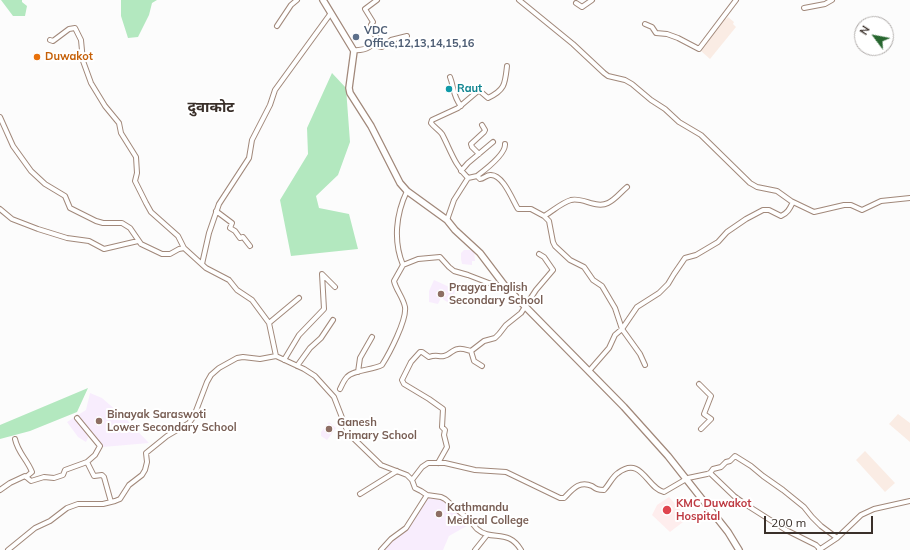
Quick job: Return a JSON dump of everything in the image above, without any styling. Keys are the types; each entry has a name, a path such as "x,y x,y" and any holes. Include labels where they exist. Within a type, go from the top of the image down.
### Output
{"main road":[{"path":"323,0 353,50 349,88 350,93 371,126 400,183 407,191 447,220 455,230 480,252 505,286 624,407 663,450 728,532 739,550"}],"street":[{"path":"277,26 291,5 297,0"},
{"path":"353,50 361,51 375,42 377,38 371,29 373,22 365,9 377,0"},
{"path":"519,0 574,44 608,76 625,80 632,84 651,100 665,109 679,122 701,135 750,183 757,187 777,191 793,202 814,212 844,205 862,210 881,201 910,198"},
{"path":"576,3 582,8 592,0"},
{"path":"645,24 652,27 656,33 667,34 678,38 699,49 736,0"},
{"path":"804,8 825,4 832,0"},
{"path":"202,264 209,233 218,204 249,158 252,140 270,105 275,90 331,14"},
{"path":"50,40 54,41 69,28 75,28 81,40 83,61 91,83 105,106 119,123 121,133 136,157 137,173 135,181 150,212 178,236 184,248 206,268 229,280 237,290 252,300 269,323 276,356"},
{"path":"375,42 378,46 382,47 391,40 407,36"},
{"path":"468,178 460,171 442,134 431,123 432,120 458,108 478,91 488,98 498,94 505,82 507,66"},
{"path":"450,77 453,84 455,99 461,106"},
{"path":"0,117 13,146 32,171 50,188 65,196 68,207 102,223 122,223 130,228 138,241 142,244 165,255 184,248"},
{"path":"479,154 471,144 484,132 485,130 482,125"},
{"path":"460,171 493,142"},
{"path":"447,220 454,200 468,178 477,176 499,157 505,147 505,144"},
{"path":"477,176 480,179 484,179 489,175 492,175 503,182 518,209 531,209 544,216 549,221 555,246 570,260 584,267 593,280 602,286 615,308 622,329 640,354 645,365"},
{"path":"544,216 554,211 562,203 572,200 580,199 601,205 608,204 627,187"},
{"path":"402,265 399,256 396,234 398,218 407,191"},
{"path":"589,371 609,348 615,336 622,329 637,307 659,293 668,284 685,258 696,255 718,242 727,232 763,210 769,210 781,216 784,215 793,202"},
{"path":"0,209 12,219 38,229 66,238 89,242 104,249 138,241"},
{"path":"216,211 232,223 230,228 235,231 240,238 243,237 250,246"},
{"path":"471,351 484,341 495,338 506,325 521,313 536,290 554,270 544,257 539,254"},
{"path":"340,389 348,376 382,365 396,338 405,309 404,303 394,281 402,265 418,259 440,257 449,267 454,270 494,285 505,286"},
{"path":"284,360 299,335 324,309 322,274 335,287"},
{"path":"269,323 299,298"},
{"path":"297,366 310,348 322,338 333,320"},
{"path":"358,372 360,358 372,337"},
{"path":"438,463 447,447 444,435 445,430 442,427 443,409 404,384 402,380 411,362 420,352 429,357 435,354 442,356 451,354 459,348 471,351"},
{"path":"471,351 474,360 482,366"},
{"path":"8,550 35,528 50,521 67,508 78,504 103,504 120,499 129,486 142,475 145,470 147,462 146,453 174,431 188,425 194,416 211,375 219,368 237,358 243,357 260,359 276,356 304,369 315,376 334,397 348,433 381,465 407,475 412,480 415,488 427,495 445,499 477,529 487,535 509,538 514,541 521,550"},
{"path":"699,384 711,396 704,414 711,419 700,429"},
{"path":"26,477 31,481 44,477 54,478 63,475 65,470 87,462 95,455 100,446 78,418"},
{"path":"0,490 19,478 26,477 32,472 20,454 15,439"},
{"path":"412,480 425,464 431,462 445,463 490,472 506,472 560,498 564,498 577,486 582,484 588,485 597,490 604,490 619,472 627,469 638,470 661,492 667,491 691,477 710,473 713,469 721,467 724,463 730,461 736,456 783,490 804,508 821,526 837,538"},
{"path":"87,462 94,476 102,475 104,477 111,502"},
{"path":"360,494 397,470"},
{"path":"710,473 734,496 745,504 786,530 816,544 820,550 837,538 861,515 874,509 910,501"},
{"path":"381,550 391,539 406,528 427,495"},
{"path":"475,550 487,535"}],"shaded area":[{"path":"728,17 734,22 733,24 736,27 710,59 701,51 701,48 725,18 726,19"},
{"name":"Pragya English Secondary School","path":"464,250 474,250 475,261 472,261 472,265 462,264 461,253"},
{"name":"Pragya English Secondary School","path":"434,280 456,290 449,303 441,298 438,304 429,302 429,291"},
{"name":"Binayak Saraswoti Lower Secondary School","path":"90,393 102,398 126,419 149,443 103,447 89,436 86,442 78,437 67,422 86,410"},
{"path":"898,414 910,423 910,442 889,424"},
{"name":"Ganesh Primary School","path":"329,422 336,428 327,440 321,436 321,432"},
{"path":"865,451 895,483 885,492 856,460"},
{"name":"Kathmandu Medical College","path":"427,495 439,496 472,523 449,536 443,550 381,550 401,533"},
{"name":"KMC Duwakot Hospital","path":"669,497 684,514 683,522 670,532 652,515 657,505"}],"green space":[{"path":"1,0 22,0 22,2 27,6 25,16 13,16"},
{"path":"121,0 157,0 152,3 149,15 138,37 128,38 121,16"},
{"path":"332,73 346,88 350,142 338,175 316,196 319,208 349,214 358,249 291,256 280,200 308,154 307,128"},
{"path":"88,388 77,412 30,431 0,439 0,425"}],"place":[{"name":"VDC Office,12,13,14,15,16","path":"356,37"},
{"name":"Duwakot","path":"37,57"},
{"name":"Raut","path":"449,89"},
{"name":"Pragya English Secondary School","path":"441,294"},
{"name":"Binayak Saraswoti Lower Secondary School","path":"99,421"},
{"name":"Ganesh Primary School","path":"329,429"},
{"name":"KMC Duwakot Hospital","path":"667,510"},
{"name":"Kathmandu Medical College","path":"439,514"}],"district":[{"name":"दुवाकोट","path":"211,107"}]}
